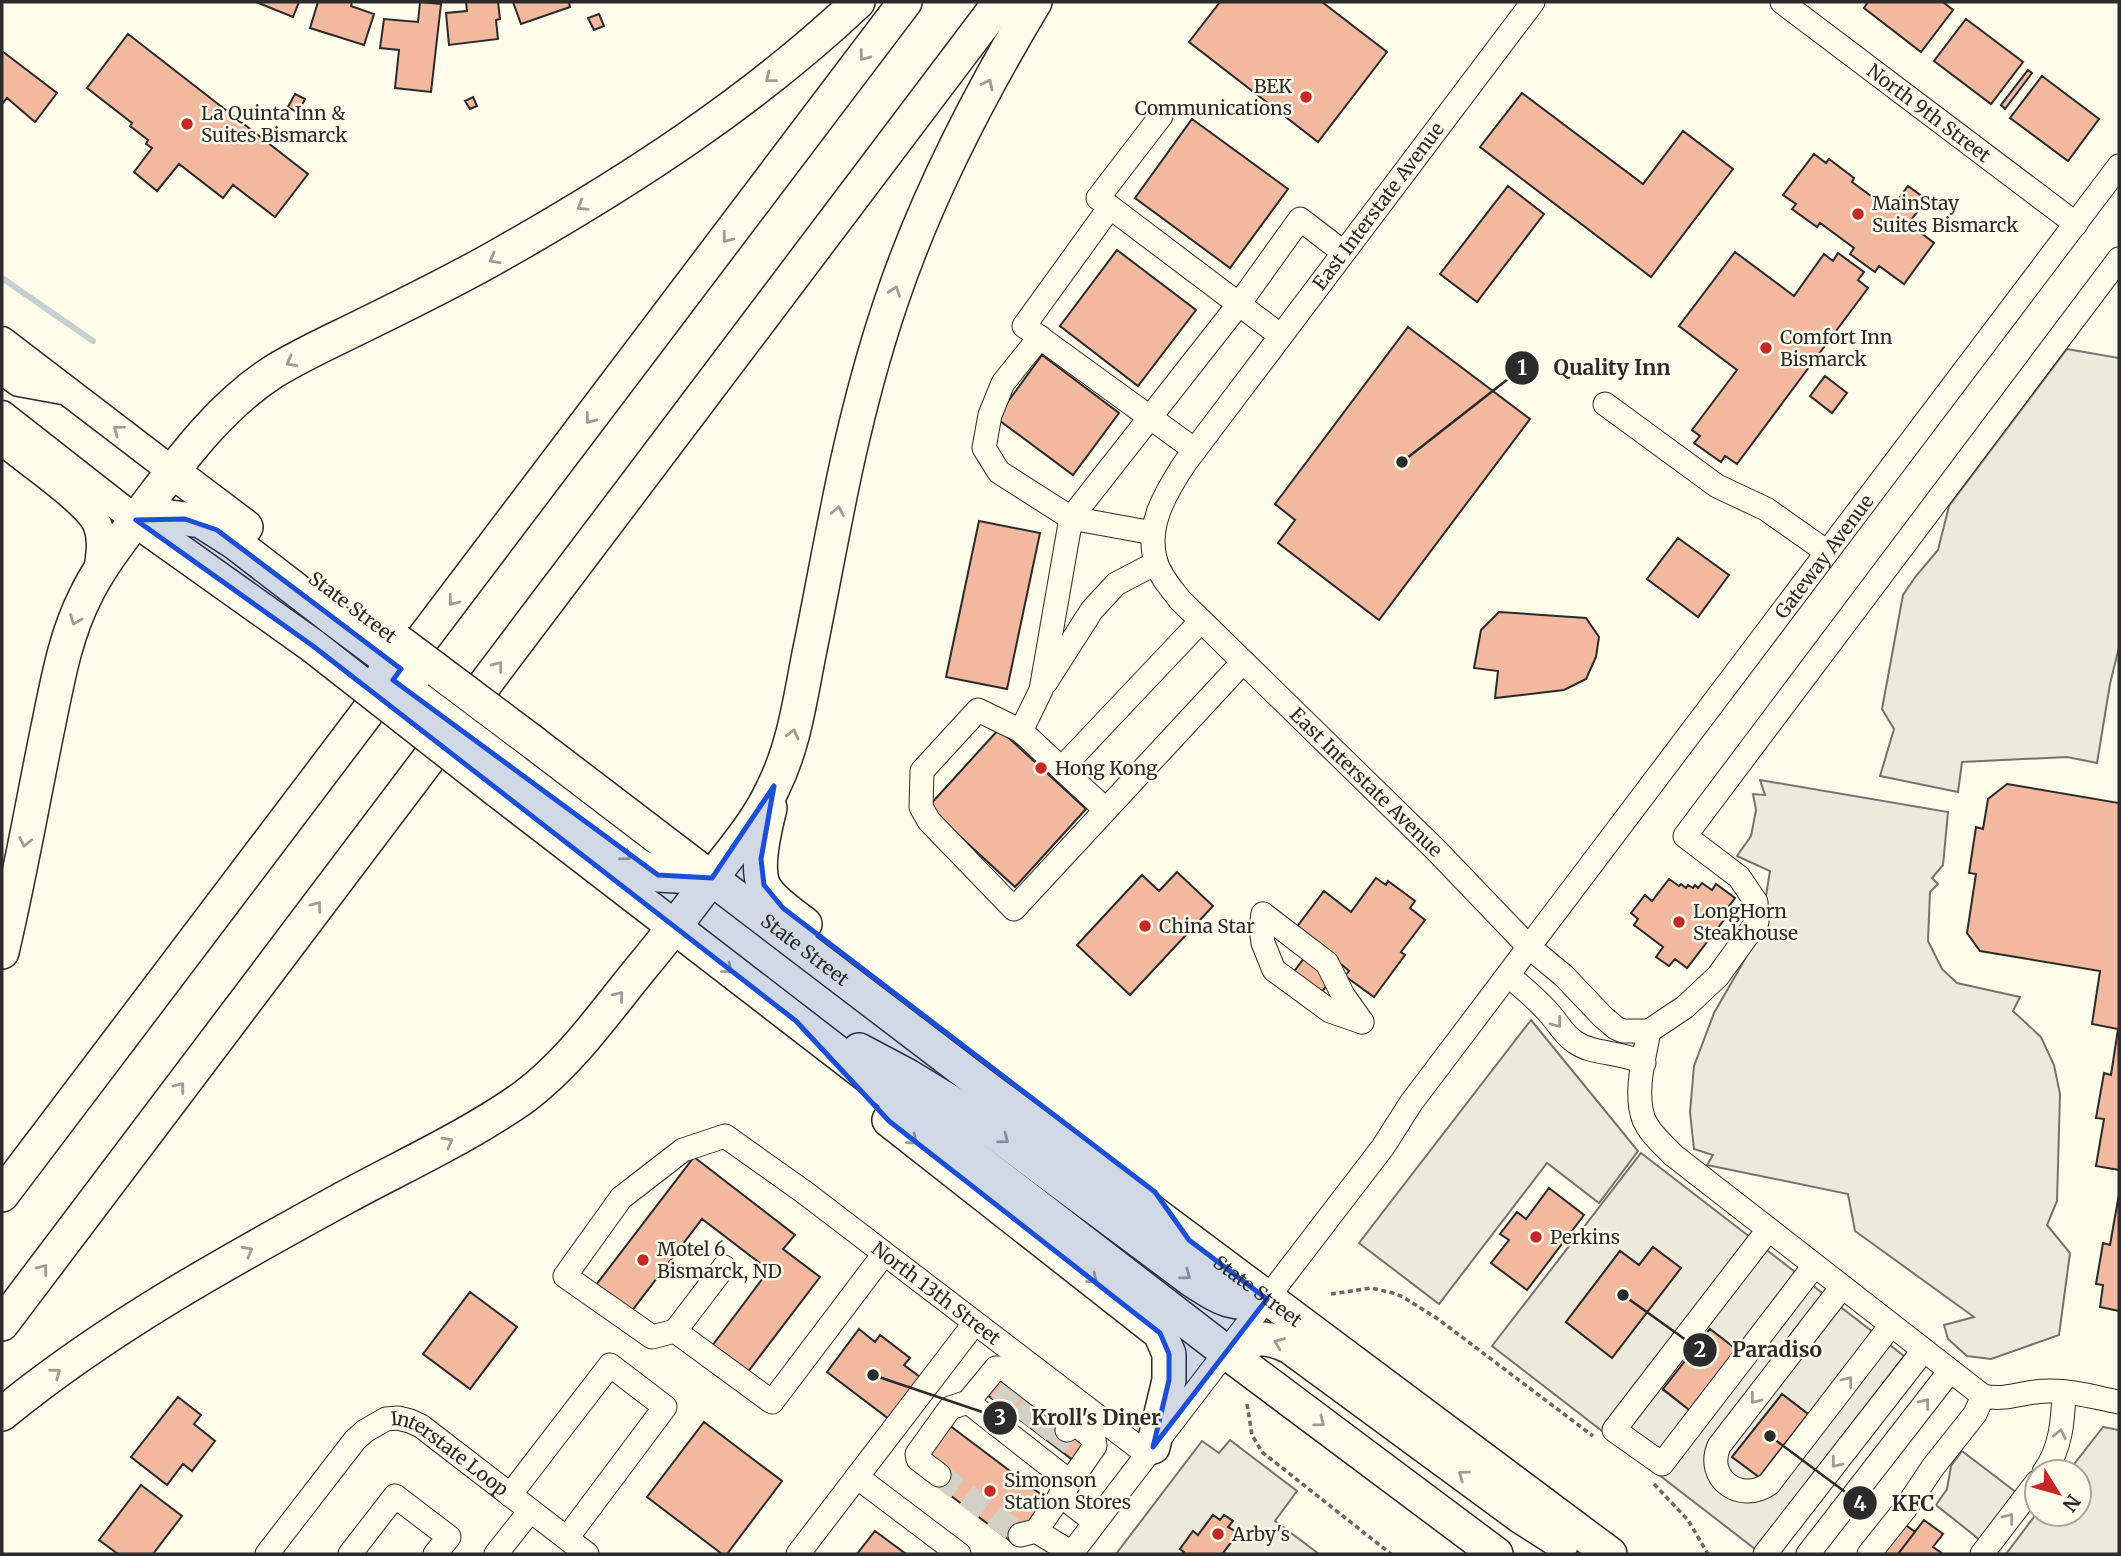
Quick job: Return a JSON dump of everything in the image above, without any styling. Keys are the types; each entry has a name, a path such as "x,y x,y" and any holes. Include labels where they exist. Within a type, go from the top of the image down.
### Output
{"highway":[{"path":"2,953 59,674 75,618 98,573 172,471 216,421 272,373 503,254 663,156 785,66 858,2"},
{"path":"2,1195 905,2"},
{"path":"2,1324 1000,2"},
{"path":"2,1415 103,1340 220,1267 518,1101 558,1068 674,928 756,818 774,786 792,737 849,456 866,384 891,302 939,184 1001,57 1035,2"},
{"name":"State Street","path":"172,471 330,624 517,766 674,928 1226,1352 1496,1554"},
{"path":"136,520 163,516 201,521 234,542 330,624"},
{"name":"State Street","path":"136,520 209,572 330,624 517,766 657,836 989,1090 1610,1554"},
{"path":"517,766 639,866 659,875 712,878"},
{"path":"774,786 761,859 764,885 783,908 1155,1192 1189,1240"},
{"path":"796,1021 847,1043 967,1111 1192,1280 1219,1297 1234,1303 1268,1299"},
{"path":"796,1021 889,1121 1160,1333 1169,1354 1169,1380 1150,1450"},
{"path":"1226,1352 1255,1339 1272,1338 1290,1347 1520,1516 1581,1554"},
{"path":"1382,1469 1469,1508 1549,1554"}],"main road":[{"name":"State Street","path":"2,341 172,471"},
{"path":"2,370 19,383 66,390"},
{"name":"State Street","path":"2,415 136,520"},
{"path":"2,440 85,507 96,521 102,547 98,573"}],"street":[{"name":"East Interstate Avenue","path":"1533,2 1195,450 1162,501 1152,542 1156,563 1180,600 1436,850 1529,947 1564,976 1616,1028 1623,1031 1648,1031"},
{"name":"North 9th Street","path":"1782,2 2076,224"},
{"path":"1161,116 1098,198 1281,335"},
{"name":"Gateway Avenue","path":"1529,947 2119,166"},
{"path":"1110,207 1024,326 1195,450"},
{"path":"1041,690 1070,518 1239,304 1300,219 1343,252"},
{"path":"2119,260 1685,836 1739,877 1756,902 1757,922 1718,976 1685,1007 1648,1031 1641,1106 1645,1122 1656,1138 1690,1169 1983,1396 2011,1398 2050,1390 2119,1402"},
{"path":"1040,337 1003,383 990,415 984,448 999,472 1070,518 1153,533"},
{"path":"1605,404 1717,486 1766,509 1827,552"},
{"path":"1021,731 1041,690 1092,610 1116,584 1156,563"},
{"path":"1062,768 1201,621"},
{"path":"1106,810 1021,731 978,710 922,771 922,807 929,821 1014,909 1106,810 1243,662"},
{"path":"1262,928 1327,963 1343,995 1362,1023 1330,1011 1274,970 1262,928"},
{"path":"939,1475 918,1458 917,1454 950,1408 968,1402 1005,1398 1046,1425 1094,1439 1096,1446 1028,1533 1072,1553 1383,1147 1411,1103 1529,947"},
{"path":"1508,975 1536,1000 1575,1043 1632,1056 1644,1063"},
{"name":"North 13th Street","path":"675,1331 652,1337 565,1276 621,1198 683,1150 725,1136 974,1324 1046,1425 1150,1450"},
{"path":"1768,1230 1614,1430 1662,1465 1814,1266"},
{"path":"723,1267 675,1331 772,1402 884,1254"},
{"path":"1842,1287 1719,1446 1715,1464 1719,1474 1736,1490 1754,1492 1769,1484 1891,1325"},
{"path":"798,1554 974,1324"},
{"path":"1765,1554 1923,1350"},
{"path":"510,1495 610,1365 665,1407 580,1550"},
{"path":"968,1402 996,1368 1003,1368 1005,1398"},
{"path":"1808,1554 1950,1371"},
{"path":"2052,1458 2062,1428 2064,1392"},
{"path":"1870,1554 1975,1414 1983,1396"},
{"path":"1005,1398 1046,1425 1065,1488 1095,1522"},
{"name":"Interstate Loop","path":"268,1554 355,1440 375,1423 397,1418 421,1426 580,1550"},
{"path":"1856,1554 1908,1487 1933,1467"},
{"path":"1886,1554 1923,1504 1933,1467"},
{"path":"857,1477 959,1554"},
{"path":"350,1554 395,1496 449,1537 435,1554"},
{"path":"1982,1554 2023,1500"},
{"path":"496,1554 530,1511"}],"path":[{"path":"1331,1294 1371,1288 1404,1297 1438,1319 1594,1437"},
{"path":"1247,1404 1252,1435 1262,1452 1391,1554"},
{"path":"1654,1485 1688,1520 1708,1554"}],"highlighted area":[{"path":"185,519 217,530 401,669 393,680 658,875 712,878 774,786 761,859 764,885 783,908 1155,1192 1189,1240 1267,1299 1153,1447 1169,1380 1169,1354 1160,1333 889,1121 796,1021 313,646 136,520"}],"shaded area":[{"path":"2067,349 2119,358 2119,647 2097,763 2067,757 1962,762 1958,792 1880,776 1894,729 1882,709 1903,595 1938,550 1949,506"},
{"path":"1760,780 1948,812 1943,865 1932,878 1938,884 1930,892 1928,941 1942,969 1957,983 2020,997 2013,1011 2041,1037 2054,1065 2060,1094 2057,1201 2047,1225 2070,1253 2059,1335 1991,1359 1967,1356 1948,1339 1944,1325 1974,1317 1855,1231 1848,1194 1707,1165 1713,1155 1694,1149 1690,1112 1694,1066 1714,1013 1760,933 1770,871 1737,856 1751,836 1756,810 1753,794 1765,795"},
{"path":"1531,1020 1638,1151 1599,1203 1547,1163 1439,1304 1359,1243"},
{"path":"1641,1153 1904,1356 1755,1549 1492,1346","holes":["1653,1247 1680,1268 1612,1357 1566,1322 1620,1251 1639,1265","1710,1329 1740,1353 1694,1413 1663,1390","1782,1394 1808,1414 1759,1477 1733,1456"]},
{"path":"2103,1427 2119,1430 2119,1554 2006,1554 2026,1528 2093,1528 2093,1458 2079,1458"},
{"path":"1230,1440 1297,1491 1275,1521 1319,1554 1223,1553 1238,1533 1228,1527 1232,1520 1224,1515 1220,1520 1213,1515 1198,1535 1193,1532 1181,1548 1184,1552 1182,1554 1116,1554 1202,1441 1219,1453"},
{"path":"1962,1451 2017,1493 1980,1540 1936,1505 1947,1489 1951,1466"}],"building":[{"path":"256,2 299,2 293,17"},
{"path":"318,2 352,2 351,6 374,14 364,45 310,28"},
{"path":"420,2 441,4 431,92 395,88 399,50 380,48 384,19 418,22"},
{"path":"466,2 498,2 498,39 449,45 446,13 467,11"},
{"path":"513,2 569,2 570,7 521,24"},
{"name":"BEK Communications","path":"1220,2 1322,2 1387,52 1318,142 1189,42"},
{"path":"1868,2 1943,2 1953,10 1921,52 1864,8"},
{"path":"599,14 604,26 594,30 588,18"},
{"path":"1966,19 2023,62 1991,104 1934,61"},
{"name":"La Quinta Inn & Suites Bismarck","path":"128,34 308,174 275,217 233,185 223,198 179,164 157,191 134,172 152,148 146,144 148,140 130,126 132,123 87,88"},
{"path":"2,51 57,93 35,122 7,98 2,104"},
{"path":"2028,70 2032,73 2005,109 2001,105"},
{"path":"2042,76 2099,119 2068,161 2010,118"},
{"path":"1522,93 1643,184 1683,131 1733,169 1651,277 1480,147"},
{"path":"295,94 305,99 298,113 288,107"},
{"path":"473,97 477,106 470,109 465,101"},
{"path":"1192,119 1288,189 1230,268 1135,198"},
{"name":"MainStay Suites Bismarck","path":"1814,154 1826,163 1829,159 1854,178 1852,182 1886,207 1889,203 1893,206 1908,186 1927,200 1911,220 1915,222 1912,226 1934,243 1904,284 1879,266 1875,272 1850,254 1854,248 1820,223 1817,227 1792,209 1796,204 1783,195"},
{"path":"1508,186 1544,214 1477,302 1440,274"},
{"path":"1117,250 1196,310 1138,386 1060,326"},
{"name":"Comfort Inn Bismarck","path":"1735,252 1794,296 1824,254 1833,261 1838,253 1864,272 1858,280 1868,288 1737,464 1725,456 1721,462 1694,443 1700,436 1692,430 1737,370 1679,326"},
{"path":"1408,327 1530,419 1379,620 1278,543 1295,520 1275,504"},
{"path":"1042,355 1119,413 1073,475 996,418"},
{"path":"1825,376 1847,393 1832,413 1810,396"},
{"path":"979,521 1040,533 1007,689 946,677"},
{"path":"1678,538 1729,575 1698,617 1647,579"},
{"path":"1499,612 1586,618 1599,637 1596,657 1586,679 1564,690 1495,698 1498,671 1474,668 1481,630"},
{"path":"999,729 1086,809 1015,887 928,807"},
{"path":"2007,784 2119,803 2119,1170 2096,1166 2104,1119 2096,1118 2104,1073 2111,1075 2118,1029 2092,1024 2100,971 1980,951 1967,933 1976,874 1969,873 1976,827 1983,829 1988,799"},
{"name":"China Star","path":"1177,872 1213,906 1130,995 1077,945 1142,875 1159,891"},
{"path":"1376,878 1386,885 1388,881 1415,901 1410,908 1425,920 1401,952 1405,955 1374,997 1345,976 1349,971 1342,965 1318,997 1290,977 1313,946 1293,932 1324,891 1351,912"},
{"name":"LongHorn Steakhouse","path":"1669,879 1686,888 1688,885 1693,888 1695,885 1698,888 1702,883 1712,890 1716,884 1735,898 1727,909 1730,912 1687,968 1675,959 1669,966 1656,957 1663,947 1634,925 1638,919 1631,913 1645,895 1652,901"},
{"name":"Motel 6 Bismarck, ND","path":"694,1157 795,1235 783,1249 820,1277 747,1373 712,1346 769,1270 702,1219 631,1312 596,1285"},
{"name":"Perkins","path":"1549,1188 1584,1215 1527,1290 1491,1263 1509,1240 1500,1234 1517,1212 1526,1219"},
{"path":"2119,1194 2119,1311 2100,1307 2103,1285 2096,1284 2103,1243 2110,1245"},
{"path":"1653,1247 1681,1268 1612,1358 1566,1322 1620,1251 1639,1265"},
{"path":"470,1292 517,1327 470,1389 423,1354"},
{"path":"859,1329 875,1342 880,1335 910,1358 904,1365 920,1377 889,1419 827,1372"},
{"path":"1710,1329 1741,1353 1693,1413 1663,1389"},
{"name":"Simonson Station Stores","path":"994,1375 1091,1447 1078,1464 982,1391"},
{"path":"1782,1394 1808,1414 1759,1477 1732,1457"},
{"path":"178,1397 201,1415 194,1424 215,1441 192,1471 183,1464 167,1485 131,1457"},
{"path":"704,1422 782,1481 727,1554 722,1554 647,1497"},
{"name":"Simonson Station Stores","path":"949,1425 1047,1499 1013,1543 934,1483 925,1457"},
{"path":"141,1485 182,1516 153,1554 118,1554 99,1540"},
{"path":"1890,1513 1915,1532 1898,1554 1872,1554"},
{"name":"Arby's","path":"1213,1515 1220,1520 1224,1515 1233,1521 1228,1527 1238,1533 1223,1553 1226,1554 1182,1554 1184,1552 1180,1549 1193,1531 1198,1535"},
{"path":"1924,1520 1943,1534 1933,1547 1943,1554 1898,1554"},
{"path":"875,1531 906,1554 857,1554"}],"waterway":[{"path":"2,278 93,341"}],"tunnel":[{"path":"1000,1405 1013,1389"},
{"path":"1021,1421 1034,1405"},
{"path":"1037,1433 1050,1417"},
{"path":"1055,1446 1067,1430"},
{"path":"939,1475 1020,1535"}],"place":[{"name":"BEK Communications","path":"1306,97"},
{"name":"La Quinta Inn & Suites Bismarck","path":"187,124"},
{"name":"MainStay Suites Bismarck","path":"1858,214"},
{"name":"Comfort Inn Bismarck","path":"1766,348"},
{"name":"Quality Inn","path":"1402,462"},
{"name":"Hong Kong","path":"1041,768"},
{"name":"LongHorn Steakhouse","path":"1679,922"},
{"name":"China Star","path":"1145,926"},
{"name":"Perkins","path":"1536,1237"},
{"name":"Motel 6 Bismarck, ND","path":"643,1260"},
{"name":"Paradiso","path":"1623,1295"},
{"name":"Kroll's Diner","path":"873,1375"},
{"name":"KFC","path":"1770,1436"},
{"name":"Simonson Station Stores","path":"990,1491"},
{"name":"Arby's","path":"1218,1534"}]}
